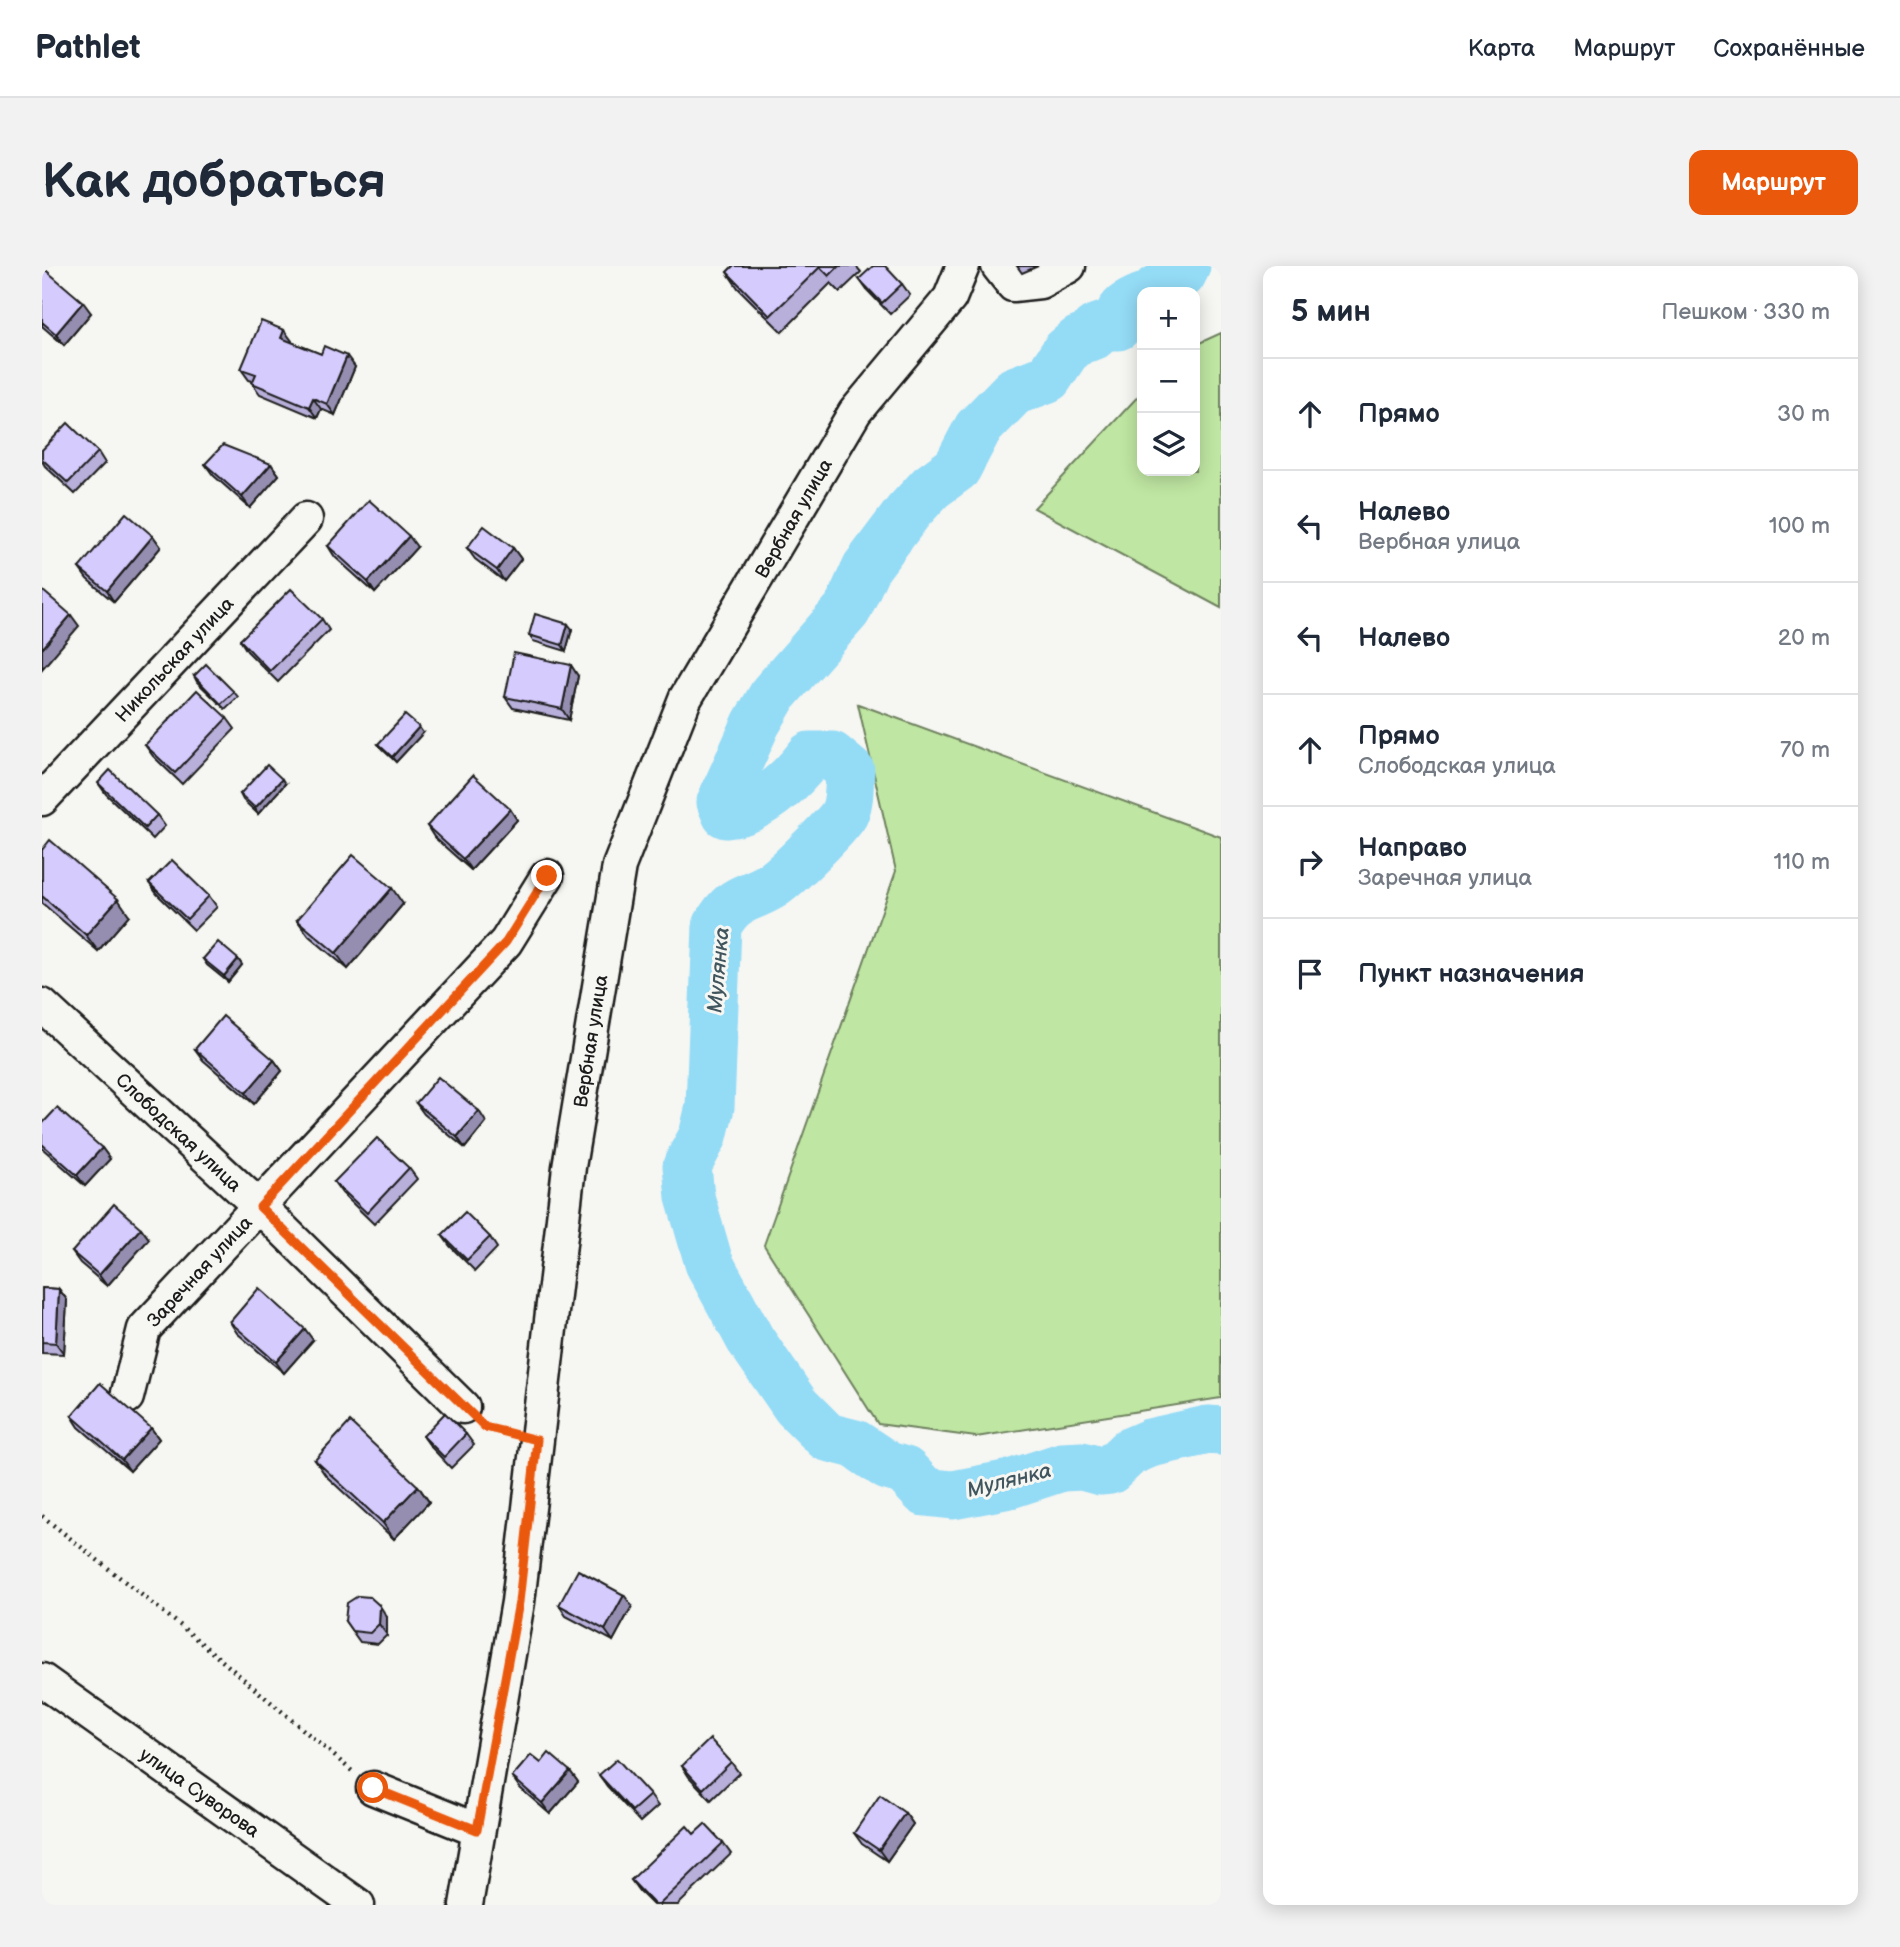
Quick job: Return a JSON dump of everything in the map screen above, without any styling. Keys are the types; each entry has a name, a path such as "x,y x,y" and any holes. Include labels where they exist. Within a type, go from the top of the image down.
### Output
{"street":[{"name":"Вербная улица","path":"466,1905 519,1602 569,1167 619,866 685,699 855,412 950,298 963,266"},
{"path":"998,266 1013,285 1040,282 1069,266"},
{"name":"Никольская улица","path":"42,799 306,519"},
{"name":"Заречная улица","path":"127,1397 144,1329 506,942 547,876"},
{"name":"Слободская улица","path":"42,1005 260,1207 463,1407"},
{"name":"улица Суворова","path":"42,1680 358,1905"},
{"path":"373,1788 477,1830"}],"path":[{"path":"463,1407 485,1427 537,1440"},
{"path":"42,1516 181,1626 373,1788"}],"green space":[{"path":"1221,333 1221,608 1034,508 1137,397 1137,476 1200,476 1200,343"},
{"path":"858,704 1221,837 1221,1398 976,1437 878,1424 764,1245 896,871"}],"building":[{"path":"733,266 839,266 829,276 820,267 770,316 727,272"},
{"path":"873,266 885,266 902,284 882,303 859,279"},
{"path":"42,267 83,302 56,334 42,322"},
{"path":"261,321 284,330 281,338 321,354 324,346 347,356 327,404 313,398 309,407 252,383 256,374 241,369"},
{"path":"68,423 98,452 68,483 42,459 42,450"},
{"path":"223,445 271,464 242,497 205,464"},
{"path":"369,500 409,536 368,582 328,546"},
{"path":"126,513 153,536 107,591 79,568"},
{"path":"484,526 513,548 497,570 467,548"},
{"path":"291,589 322,619 270,671 240,640"},
{"path":"42,590 71,615 42,649"},
{"path":"535,614 568,624 562,645 529,635"},
{"path":"514,653 571,665 562,709 505,697"},
{"path":"206,664 234,692 221,704 194,676"},
{"path":"197,690 227,718 175,773 145,745"},
{"path":"405,715 419,727 392,757 378,744"},
{"path":"267,765 282,779 255,808 240,794"},
{"path":"110,770 157,815 145,828 98,783"},
{"path":"473,775 510,809 463,859 427,826"},
{"path":"50,840 118,899 86,935 42,896 42,850"},
{"path":"353,855 392,888 336,953 297,920"},
{"path":"172,860 209,896 187,919 149,883"},
{"path":"218,942 238,959 224,976 203,959"},
{"path":"223,1016 274,1060 246,1093 195,1049"},
{"path":"438,1077 479,1111 457,1137 416,1103"},
{"path":"57,1108 102,1148 77,1175 42,1144 42,1124"},
{"path":"377,1138 409,1168 367,1213 334,1182"},
{"path":"114,1204 141,1228 99,1275 72,1252"},
{"path":"465,1212 490,1237 467,1260 442,1235"},
{"path":"42,1288 59,1289 56,1343 42,1342"},
{"path":"259,1288 305,1329 276,1362 230,1322"},
{"path":"100,1383 151,1428 122,1460 72,1416"},
{"path":"445,1413 466,1434 444,1457 423,1436"},
{"path":"350,1422 418,1486 383,1523 315,1460"},
{"path":"578,1570 624,1595 605,1630 559,1605"},
{"path":"358,1596 370,1597 380,1606 379,1624 370,1633 352,1631 345,1621 347,1603"},
{"path":"710,1739 731,1762 703,1789 682,1766"},
{"path":"549,1753 570,1771 542,1803 512,1777 531,1755 541,1763"},
{"path":"617,1759 650,1795 632,1811 599,1775"},
{"path":"880,1795 905,1813 879,1850 854,1833"},
{"path":"705,1824 723,1843 659,1905 655,1905 631,1880 687,1826 694,1834"}],"waterway":[{"name":"Мулянка","path":"1161,287 1182,274 1186,266"},
{"name":"Мулянка","path":"1137,300 1121,311 1118,326 1107,325 1095,329 1093,336 1079,340 1066,351 1048,378 1014,391 978,428 957,468 931,487 908,512 866,568 847,610 774,693 756,724 721,802 726,814 750,808 773,794 810,756 832,756 850,771 848,799 844,814 810,852 771,886 734,904 717,926 710,1107 703,1136 687,1166 690,1197 709,1263 750,1339 796,1406 827,1437 855,1444 888,1466 905,1471 925,1492 953,1495 1010,1484 1062,1467 1082,1466 1100,1471 1110,1470 1129,1452 1150,1443 1208,1430 1221,1431"}],"route":[{"path":"373,1788 477,1830 519,1602 537,1440 485,1427 260,1207 506,942 547,876"}]}
